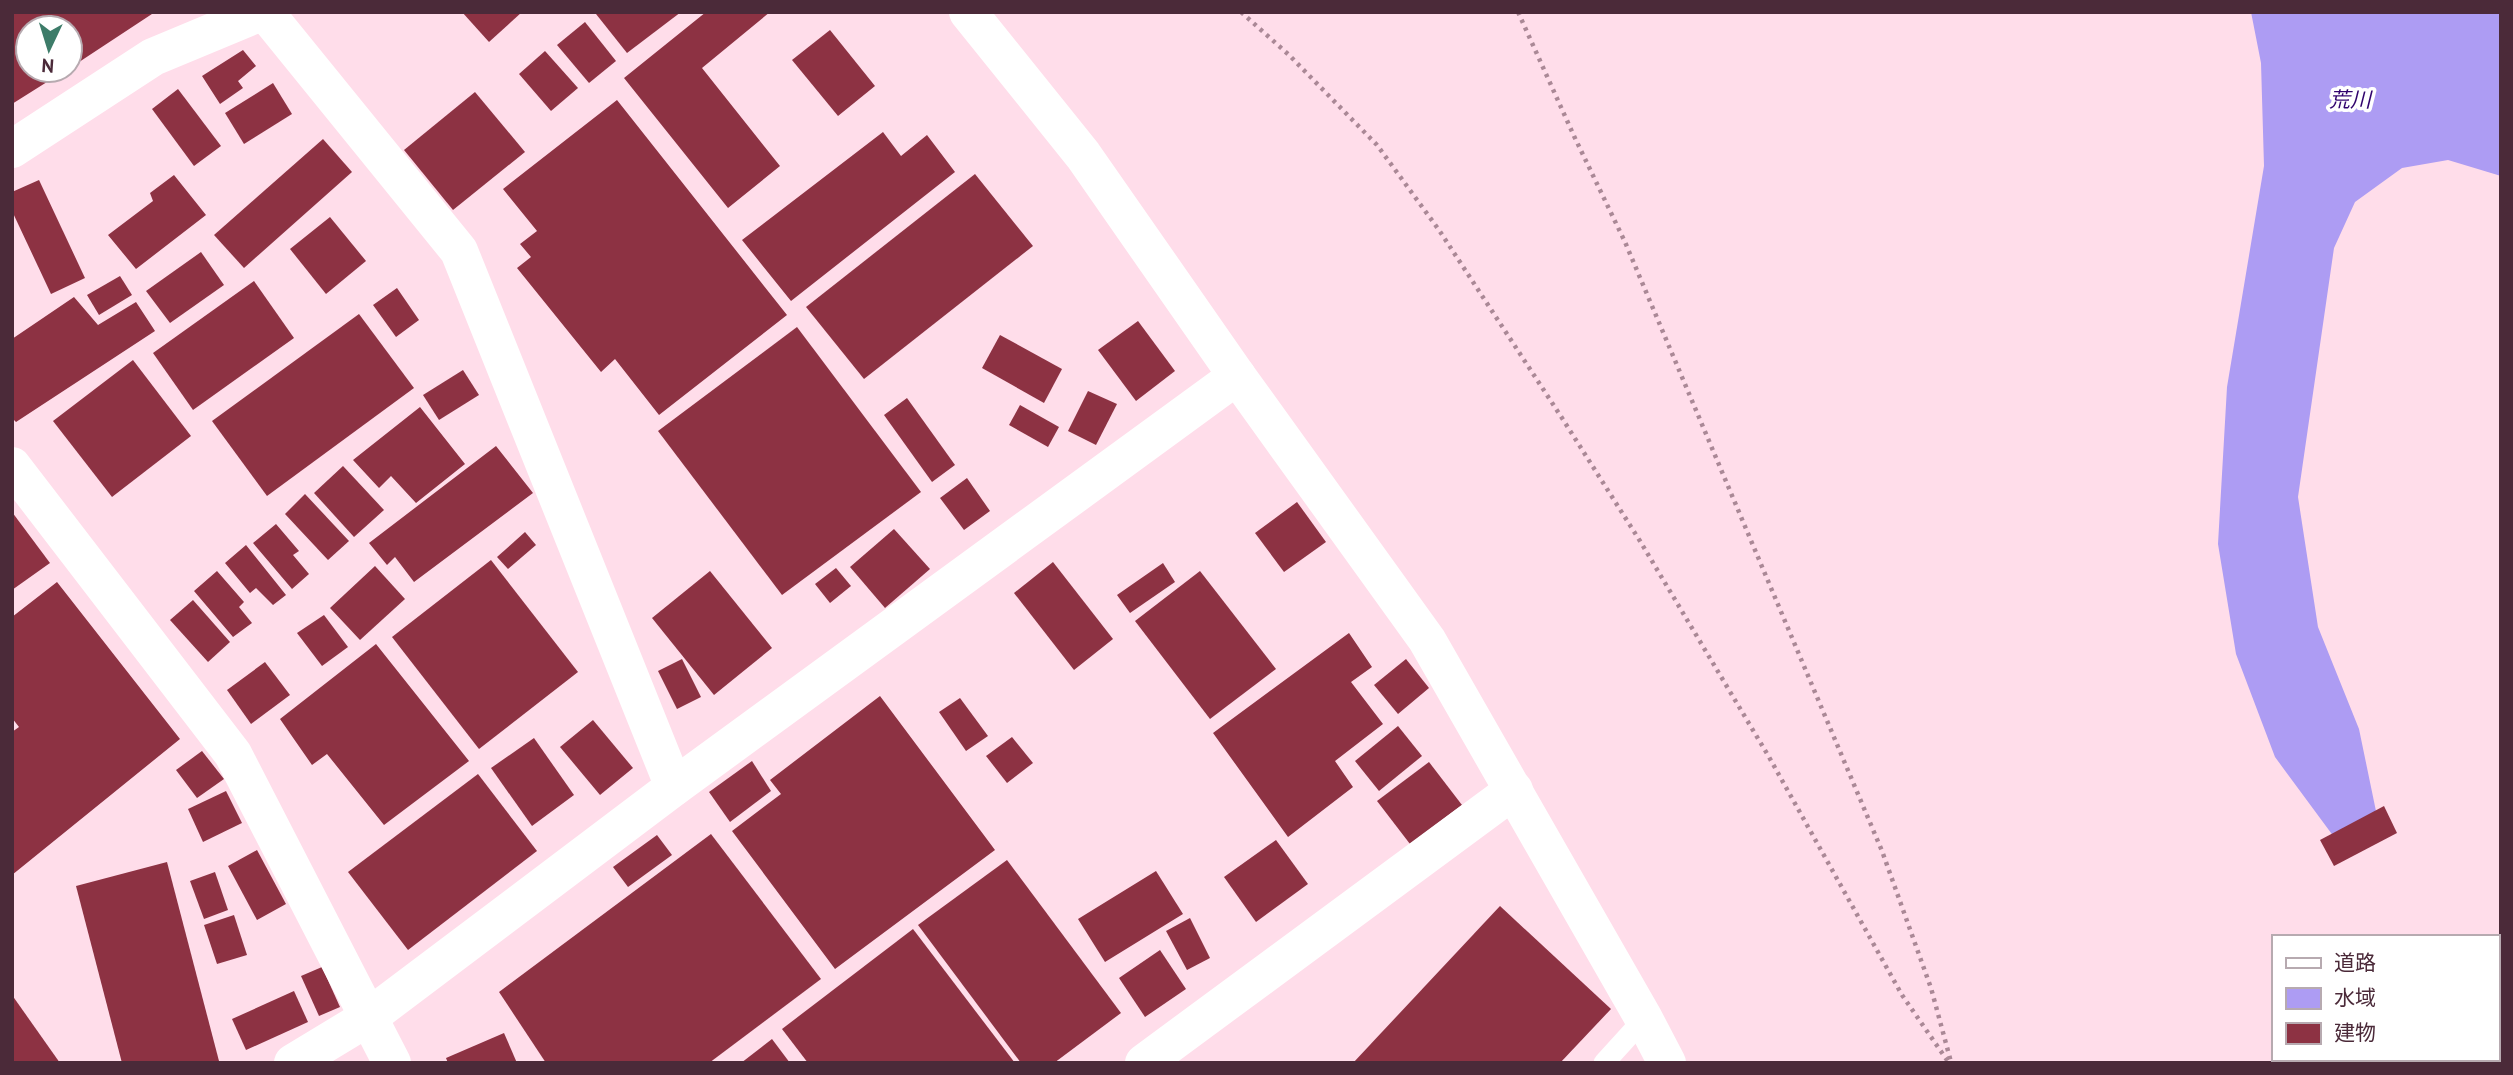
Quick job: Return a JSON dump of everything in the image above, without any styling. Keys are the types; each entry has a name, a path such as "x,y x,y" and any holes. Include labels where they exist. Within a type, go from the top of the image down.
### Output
{"street":[{"path":"12,149 153,57 263,12 459,251 674,787"},
{"path":"968,12 1083,155 1237,376 1427,640 1667,1063"},
{"path":"293,1063 369,1017 674,787 1237,376"},
{"path":"12,466 233,754 391,1063"},
{"path":"1144,1063 1514,790"}],"lane":[{"path":"1604,1063 1644,1019"}],"path":[{"path":"1241,12 1289,55 1377,145 1438,230 1640,541 1769,757 1902,995 1950,1063"},
{"path":"1518,12 1625,242 1882,851 1931,988 1950,1063"}],"water":[{"name":"荒川","path":"2251,12 2501,12 2501,176 2448,160 2402,168 2355,202 2334,248 2298,497 2318,627 2359,729 2377,816 2334,837 2275,757 2236,654 2218,544 2227,387 2264,166 2261,63"}],"building":[{"path":"12,12 155,12 84,59 84,14 14,14 14,84 44,84 12,104"},
{"path":"462,12 522,12 489,42"},
{"path":"681,12 627,53 596,14"},
{"path":"706,12 770,12 702,68 780,166 728,208 624,78"},
{"path":"585,22 616,61 589,83 557,45"},
{"path":"830,30 875,86 838,116 792,60"},
{"path":"243,50 256,66 238,81 243,88 220,104 202,76"},
{"path":"545,51 578,88 551,111 519,74"},
{"path":"273,83 292,114 244,144 225,113"},
{"path":"178,89 221,146 194,166 152,109"},
{"path":"475,92 525,152 453,210 404,150"},
{"path":"617,100 787,315 659,415 615,359 601,372 517,268 531,257 520,244 537,231 503,189"},
{"path":"883,132 901,156 927,135 955,172 791,301 742,240"},
{"path":"323,139 352,172 244,268 214,235"},
{"path":"975,174 1033,246 864,379 806,307"},
{"path":"174,175 206,215 136,269 108,235 153,201 150,193"},
{"path":"39,180 85,278 51,294 12,211 12,192"},
{"path":"330,217 366,261 326,294 290,249"},
{"path":"201,252 224,285 170,323 146,291"},
{"path":"120,276 132,295 99,315 87,295"},
{"path":"254,281 294,338 193,410 153,353"},
{"path":"397,288 419,320 396,337 373,305"},
{"path":"74,297 98,325 136,302 155,331 16,422 12,418 12,339"},
{"path":"359,314 414,388 267,496 212,421"},
{"path":"1138,321 1175,371 1136,401 1098,350"},
{"path":"797,327 921,492 782,595 658,431"},
{"path":"1000,335 1062,369 1044,403 982,368"},
{"path":"133,360 191,436 112,497 53,421"},
{"path":"463,370 479,395 439,420 423,395"},
{"path":"1088,391 1117,404 1096,445 1068,431"},
{"path":"907,398 955,465 932,482 884,415"},
{"path":"1020,405 1059,427 1048,447 1009,425"},
{"path":"420,407 465,464 416,503 391,476 379,488 353,460"},
{"path":"496,446 533,493 414,582 395,557 387,565 369,543"},
{"path":"343,466 384,510 354,537 314,493"},
{"path":"967,478 990,511 964,530 940,498"},
{"path":"305,494 349,541 328,560 285,514"},
{"path":"1297,502 1326,542 1284,572 1255,533"},
{"path":"12,512 50,563 12,590"},
{"path":"276,524 299,551 293,555 309,574 292,589 253,543"},
{"path":"894,529 930,569 885,608 850,567"},
{"path":"525,532 536,545 508,569 497,557"},
{"path":"246,545 286,595 273,605 256,588 250,593 225,563"},
{"path":"491,560 578,672 479,749 392,637"},
{"path":"1053,562 1113,639 1074,670 1014,593"},
{"path":"1163,563 1175,582 1130,613 1117,595"},
{"path":"375,566 405,599 360,640 330,608"},
{"path":"836,568 851,586 830,603 815,584"},
{"path":"217,571 244,602 239,607 252,623 233,637 194,591"},
{"path":"710,571 772,648 714,695 652,618"},
{"path":"1200,571 1276,669 1210,719 1135,621"},
{"path":"57,582 180,739 12,875 12,732 19,727 12,718 12,617"},
{"path":"193,600 230,642 208,662 170,620"},
{"path":"324,615 348,647 322,666 297,633"},
{"path":"1349,633 1372,667 1351,682 1383,724 1335,761 1353,787 1288,837 1213,733"},
{"path":"376,644 469,761 384,825 327,754 312,765 280,719"},
{"path":"682,659 701,697 677,709 658,671"},
{"path":"1406,659 1429,688 1398,714 1374,685"},
{"path":"265,662 290,695 251,724 227,690"},
{"path":"880,696 995,850 835,969 732,831 781,794 770,780"},
{"path":"960,698 988,736 966,751 939,712"},
{"path":"593,720 633,768 600,795 560,747"},
{"path":"1398,726 1422,756 1379,791 1355,761"},
{"path":"1012,737 1033,763 1007,783 986,756"},
{"path":"534,738 574,795 532,826 491,768"},
{"path":"202,751 224,779 197,798 176,770"},
{"path":"752,761 771,791 730,822 709,792"},
{"path":"1429,762 1462,805 1410,844 1377,801"},
{"path":"478,774 537,851 408,950 348,872"},
{"path":"226,791 242,823 203,842 188,809"},
{"path":"2384,806 2397,833 2334,866 2320,840"},
{"path":"711,834 821,979 709,1063 546,1063 499,992"},
{"path":"657,835 672,855 628,887 613,867"},
{"path":"1276,840 1308,884 1256,922 1224,877"},
{"path":"257,850 286,904 257,920 228,866"},
{"path":"1007,860 1121,1013 1054,1063 1021,1063 918,925"},
{"path":"167,862 219,1061 122,1063 76,886"},
{"path":"1156,871 1183,914 1105,962 1078,919"},
{"path":"215,872 228,910 204,919 190,881"},
{"path":"1500,906 1611,1009 1560,1063 1353,1063"},
{"path":"234,915 247,955 217,964 204,925"},
{"path":"1190,918 1210,958 1187,970 1166,931"},
{"path":"913,929 1015,1063 808,1063 782,1029"},
{"path":"1160,950 1186,989 1145,1017 1119,978"},
{"path":"322,967 340,1007 319,1016 301,976"},
{"path":"294,991 308,1022 246,1050 232,1019"},
{"path":"12,995 60,1063 12,1063"},
{"path":"504,1033 517,1063 448,1063 446,1058"},
{"path":"772,1039 790,1063 741,1063"}]}
